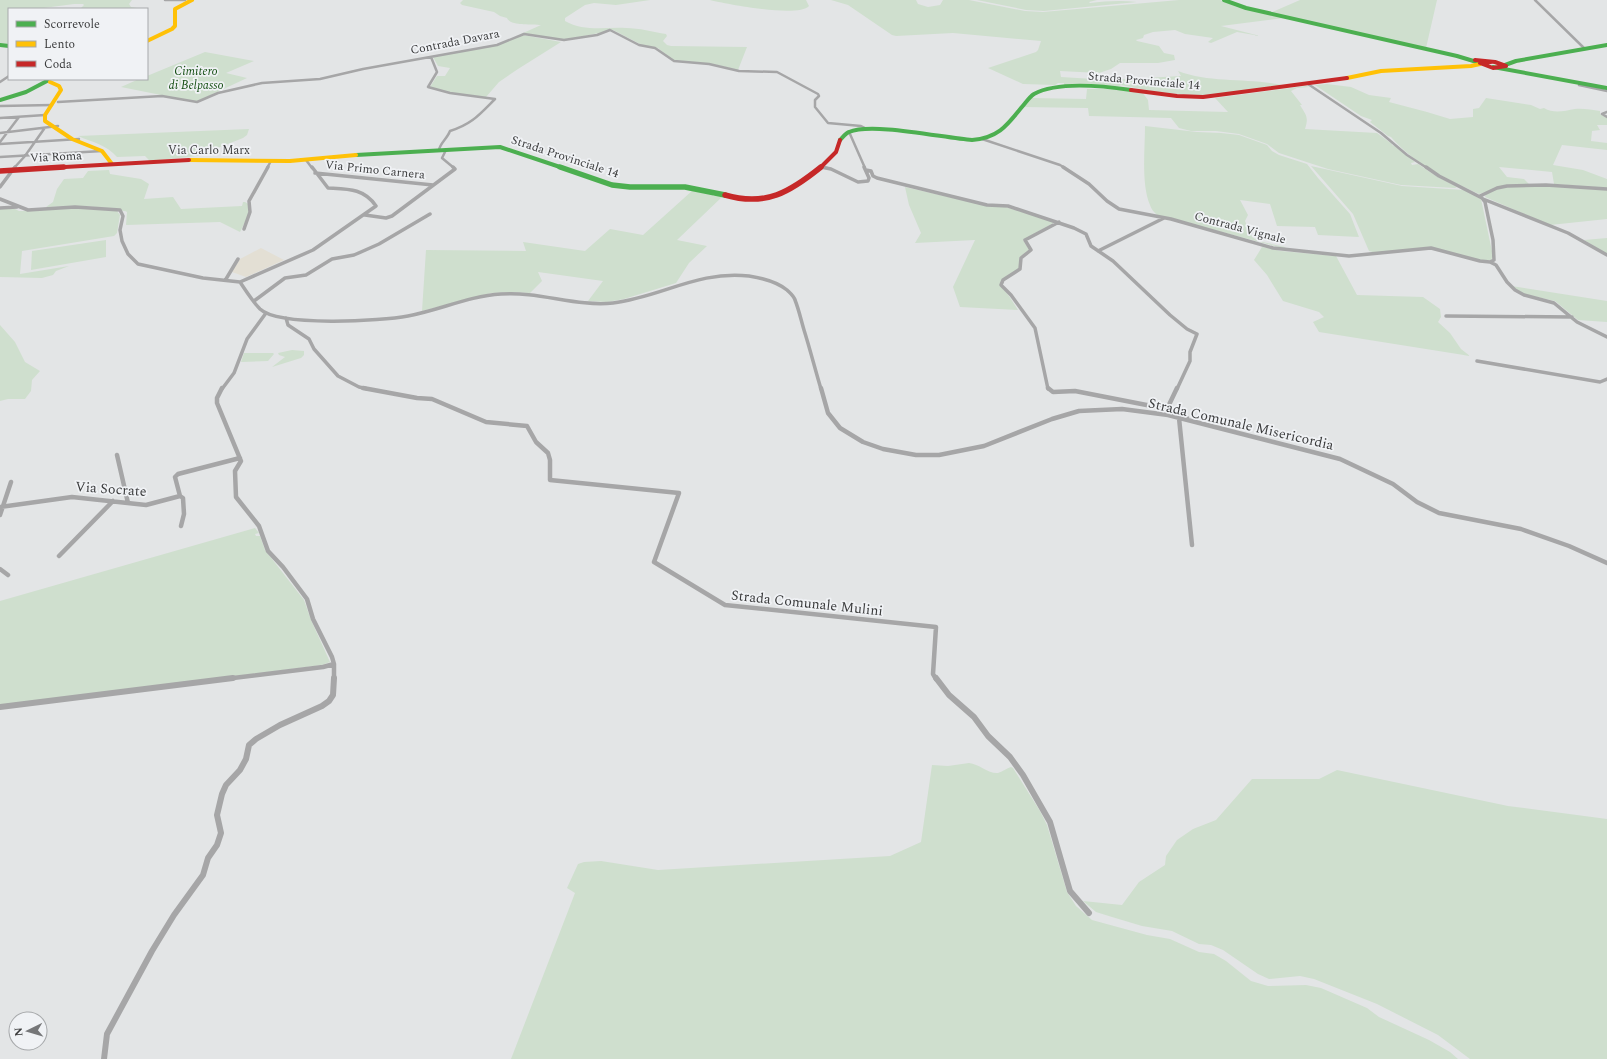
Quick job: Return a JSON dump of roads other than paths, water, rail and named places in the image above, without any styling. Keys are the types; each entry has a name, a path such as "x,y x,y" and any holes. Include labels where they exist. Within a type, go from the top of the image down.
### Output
{"main road":[{"path":"148,41 172,29 175,26 175,9 192,0"},
{"path":"1224,0 1246,8 1527,72 1607,88"},
{"path":"1437,67 1516,61 1607,45"},
{"path":"1457,56 1503,68 1506,65 1516,61"},
{"path":"1437,67 1471,66 1480,63"},
{"path":"1506,65 1527,72"},
{"name":"Strada Provinciale 14","path":"306,160 340,156 504,148 612,185 628,187 688,187 750,200 763,200 779,196 819,167 833,156 842,136 852,132 865,128 965,141 982,139 998,133 1027,99 1048,89 1104,87 1197,97 1308,84 1377,72 1437,67"},
{"path":"0,102 52,81 65,88 48,119 56,127"},
{"path":"55,104 45,116 45,121 76,139 102,151 116,164"},
{"path":"76,139 106,150 116,164"},
{"name":"Via Carlo Marx","path":"116,164 196,160 306,160"},
{"name":"Via Roma","path":"0,171 116,164"}],"street":[{"path":"165,0 185,0"},
{"path":"1535,0 1585,48"},
{"name":"Contrada Davara","path":"0,102 55,104 162,96 197,102 218,93 262,83 320,79 363,69 497,44 524,34 564,40 612,30 638,45 655,48 671,60 677,62 708,64 739,71 779,73 818,94 819,96 814,101 815,107 828,123 861,126 865,128"},
{"path":"364,215 386,218 392,216 455,169 442,158 443,150 440,145 447,139 450,131 465,126 477,117 494,99 450,93 428,87 437,72 431,57"},
{"path":"1527,72 1607,91"},
{"path":"1308,84 1369,125 1407,155 1439,176 1482,198 1568,233 1607,255"},
{"path":"1607,112 1602,114 1607,117"},
{"path":"0,118 45,116"},
{"path":"0,143 19,117"},
{"path":"819,167 831,169 860,182 866,182 869,178 848,125"},
{"path":"0,133 56,127"},
{"path":"1,185 25,156 44,129"},
{"path":"0,143 76,139"},
{"name":"Contrada Vignale","path":"982,139 1046,159 1060,165 1089,184 1107,201 1119,209 1164,218 1282,250 1349,256 1431,248 1480,261 1490,262"},
{"path":"0,157 102,151"},
{"path":"0,199 28,210 75,207 117,210 122,212 123,216 120,232 121,239 132,260 138,264 210,279 226,279 240,282 313,250 376,206 367,194 348,189 328,188 306,160"},
{"path":"244,229 251,211 249,200 271,161"},
{"path":"866,170 871,171 873,176 877,178 987,205 1008,206 1059,222 1086,234 1092,246 1113,261 1186,329 1197,334 1190,352 1190,361 1168,409"},
{"name":"Via Primo Carnera","path":"315,173 433,185"},
{"path":"1482,198 1497,188 1508,186 1546,185 1607,189"},
{"path":"1482,198 1494,246 1495,257 1490,262 1496,265 1507,282 1515,290 1524,295 1554,303 1582,325 1607,337"},
{"path":"0,208 18,207"},
{"path":"254,301 285,278 306,275 332,258 354,255 379,244 430,214"},
{"path":"1098,251 1164,218"},
{"path":"1059,222 1025,240 1031,250 1021,258 1020,269 1003,280 1001,285 1011,295 1035,328 1048,389 1053,392 1075,391 1168,409 1192,421"},
{"path":"226,279 238,259"},
{"name":"Strada Comunale Misericordia","path":"266,314 286,318 327,321 400,318 484,296 507,293 609,303 630,299 703,277 741,275 769,280 792,294 798,305 828,413 833,421 848,434 883,450 916,455 939,455 984,446 1079,411 1092,409 1132,410 1179,418 1340,458 1393,484 1417,502 1439,513 1521,529 1569,546 1607,563"},
{"path":"104,1059 107,1034 122,1010 163,933 180,906 203,876 208,858 217,845 221,833 217,815 222,794 226,784 240,770 246,759 249,745 256,739 280,725 313,711 329,701 333,695 334,664 313,619 307,599 283,567 268,551 259,526 234,493 236,479 234,471 241,461 224,422 217,403 217,398 223,386 234,373 247,339 266,314 240,282"},
{"path":"1446,316 1572,317"},
{"name":"Strada Comunale Mulini","path":"286,318 288,325 309,339 314,349 338,376 359,387 417,398 432,399 486,422 527,426 536,442 548,453 550,460 550,480 679,493 654,562 721,604 936,627 933,674 949,695 974,717 988,736 1010,757 1023,775 1050,822 1070,891 1089,913"},
{"path":"1477,361 1600,382 1607,379"},
{"path":"1179,418 1192,545"},
{"path":"116,455 128,503"},
{"path":"181,526 184,514 183,498 180,496 175,477 176,475 240,458"},
{"path":"0,515 1,507 11,482"},
{"name":"Via Socrate","path":"1,507 72,497 146,505 180,496"},
{"path":"59,556 113,501"},
{"path":"0,569 8,575"},
{"path":"0,707 86,695 323,667 334,664"}],"park label":[{"name":"Cimitero di Belpasso","path":"196,78"}]}
